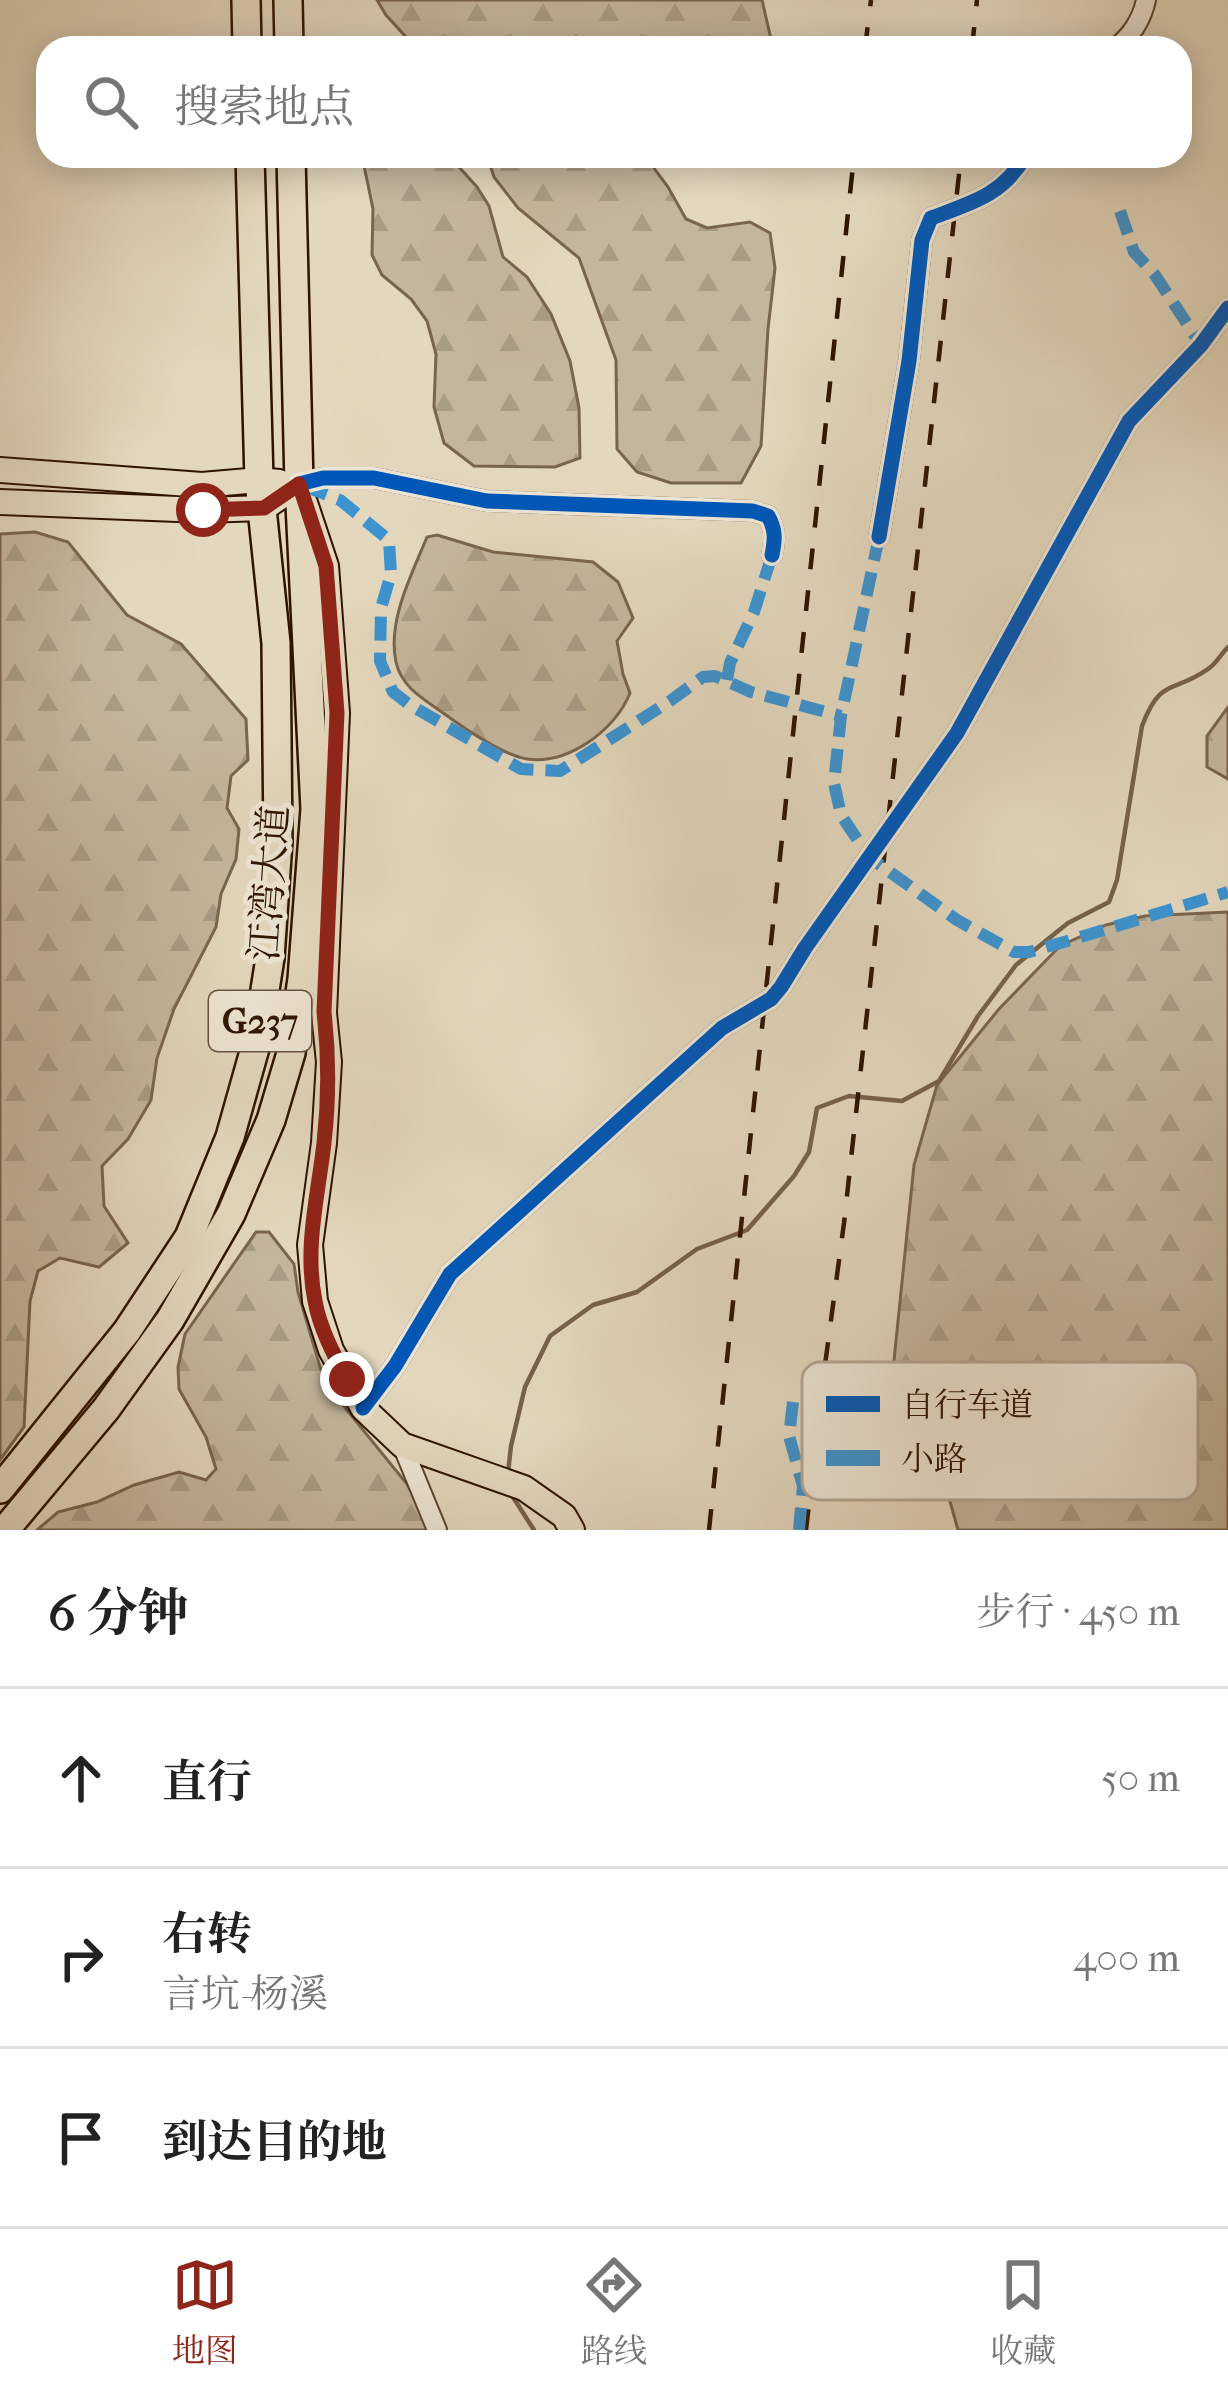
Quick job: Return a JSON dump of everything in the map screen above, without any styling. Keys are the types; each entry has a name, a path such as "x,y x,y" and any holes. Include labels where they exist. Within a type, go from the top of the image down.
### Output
{"highway":[{"path":"246,0 247,36"},
{"path":"288,0 289,36"},
{"name":"江湾大道","path":"0,1489 127,1331 189,1238 230,1137 256,1041 271,958 278,842 275,643 261,494 250,168"},
{"name":"江湾大道","path":"5,1530 106,1409 170,1320 231,1214 271,1120 291,1053 302,979 315,809 299,484 291,168"}],"main road":[{"path":"0,470 261,494"},
{"path":"0,502 203,510 299,484 326,566 337,713 324,1012 329,1062 310,1245 315,1301 331,1350 363,1408 402,1445 524,1488 564,1516 572,1530"}],"street":[{"path":"1128,36 1146,0"},
{"path":"879,537 909,361 922,240 932,218 986,197 1018,168"},
{"path":"363,1408 395,1366 450,1274 722,1028 771,999 957,733 1129,421 1201,345 1228,308"},
{"path":"299,484 323,478 374,478 487,501 753,511 768,516 772,524 772,555"},
{"path":"402,1445 437,1530"}],"green space":[{"path":"377,0 762,0 770,36 405,36"},
{"path":"364,168 460,168 477,187 489,206 503,257 527,277 551,314 570,361 579,408 580,458 555,467 474,466 444,443 434,407 436,354 427,321 411,299 382,275 372,255 373,209"},
{"path":"491,168 654,168 686,219 707,228 750,222 770,233 775,268 761,446 741,483 671,483 637,472 617,449 616,360 579,258 518,208"},
{"path":"35,532 68,542 127,615 181,644 246,719 248,760 231,776 227,808 239,829 236,859 221,894 216,927 174,1009 157,1058 151,1100 128,1139 102,1166 104,1206 128,1243 99,1267 60,1258 38,1271 30,1301 24,1427 0,1460 0,534"},
{"path":"437,535 493,552 593,562 618,582 633,618 617,641 630,693 614,719 589,742 559,756 527,759 474,734 409,687 396,662 395,630 427,537"},
{"path":"1228,707 1228,779 1207,767 1207,736"},
{"path":"1228,912 1228,1530 958,1530 950,1500 1198,1500 1198,1362 894,1362 914,1165 937,1085 999,1009 1060,946 1106,925 1145,916"},
{"path":"256,1232 269,1232 294,1264 320,1367 337,1398 407,1484 432,1530 37,1530 58,1512 97,1502 134,1485 179,1472 206,1480 216,1469 206,1437 179,1389 178,1367 185,1334"}],"waterway":[{"path":"508,1473 525,1387 550,1336 593,1305 637,1292 697,1249 747,1230 809,1152 817,1108 849,1096 902,1101 939,1081 1016,965 1068,923 1109,902 1149,710 1162,693 1208,669 1228,647"},
{"path":"511,1494 534,1530"}],"railway":[{"path":"866,36 871,0"},
{"path":"973,36 977,0"},
{"path":"709,1530 853,168"},
{"path":"825,1362 960,168"},
{"path":"806,1530 809,1500"}],"marked path":[{"path":"1120,211 1134,252 1201,345"},
{"path":"304,486 340,500 389,540 391,574 381,608 380,661 393,692 521,769 560,771 703,677 715,676 751,692 841,716"},
{"path":"879,537 841,716 834,783 841,815 869,857 957,920 1014,952 1029,952 1228,892"},
{"path":"727,680 772,555"},
{"path":"793,1402 789,1436 802,1482"},
{"path":"799,1530 802,1497"}],"cycle path":[{"path":"879,537 909,361 922,240 931,218 996,189 1017,168"},
{"path":"363,1408 395,1366 450,1274 722,1028 771,999 781,987 957,733 1129,421 1201,345 1228,308"},
{"path":"299,484 323,478 374,478 487,501 753,511 771,521 772,555"}],"route":[{"path":"203,510 264,508 299,484 326,566 337,713 324,1012 329,1062 310,1245 315,1301 331,1350 347,1379"}]}
